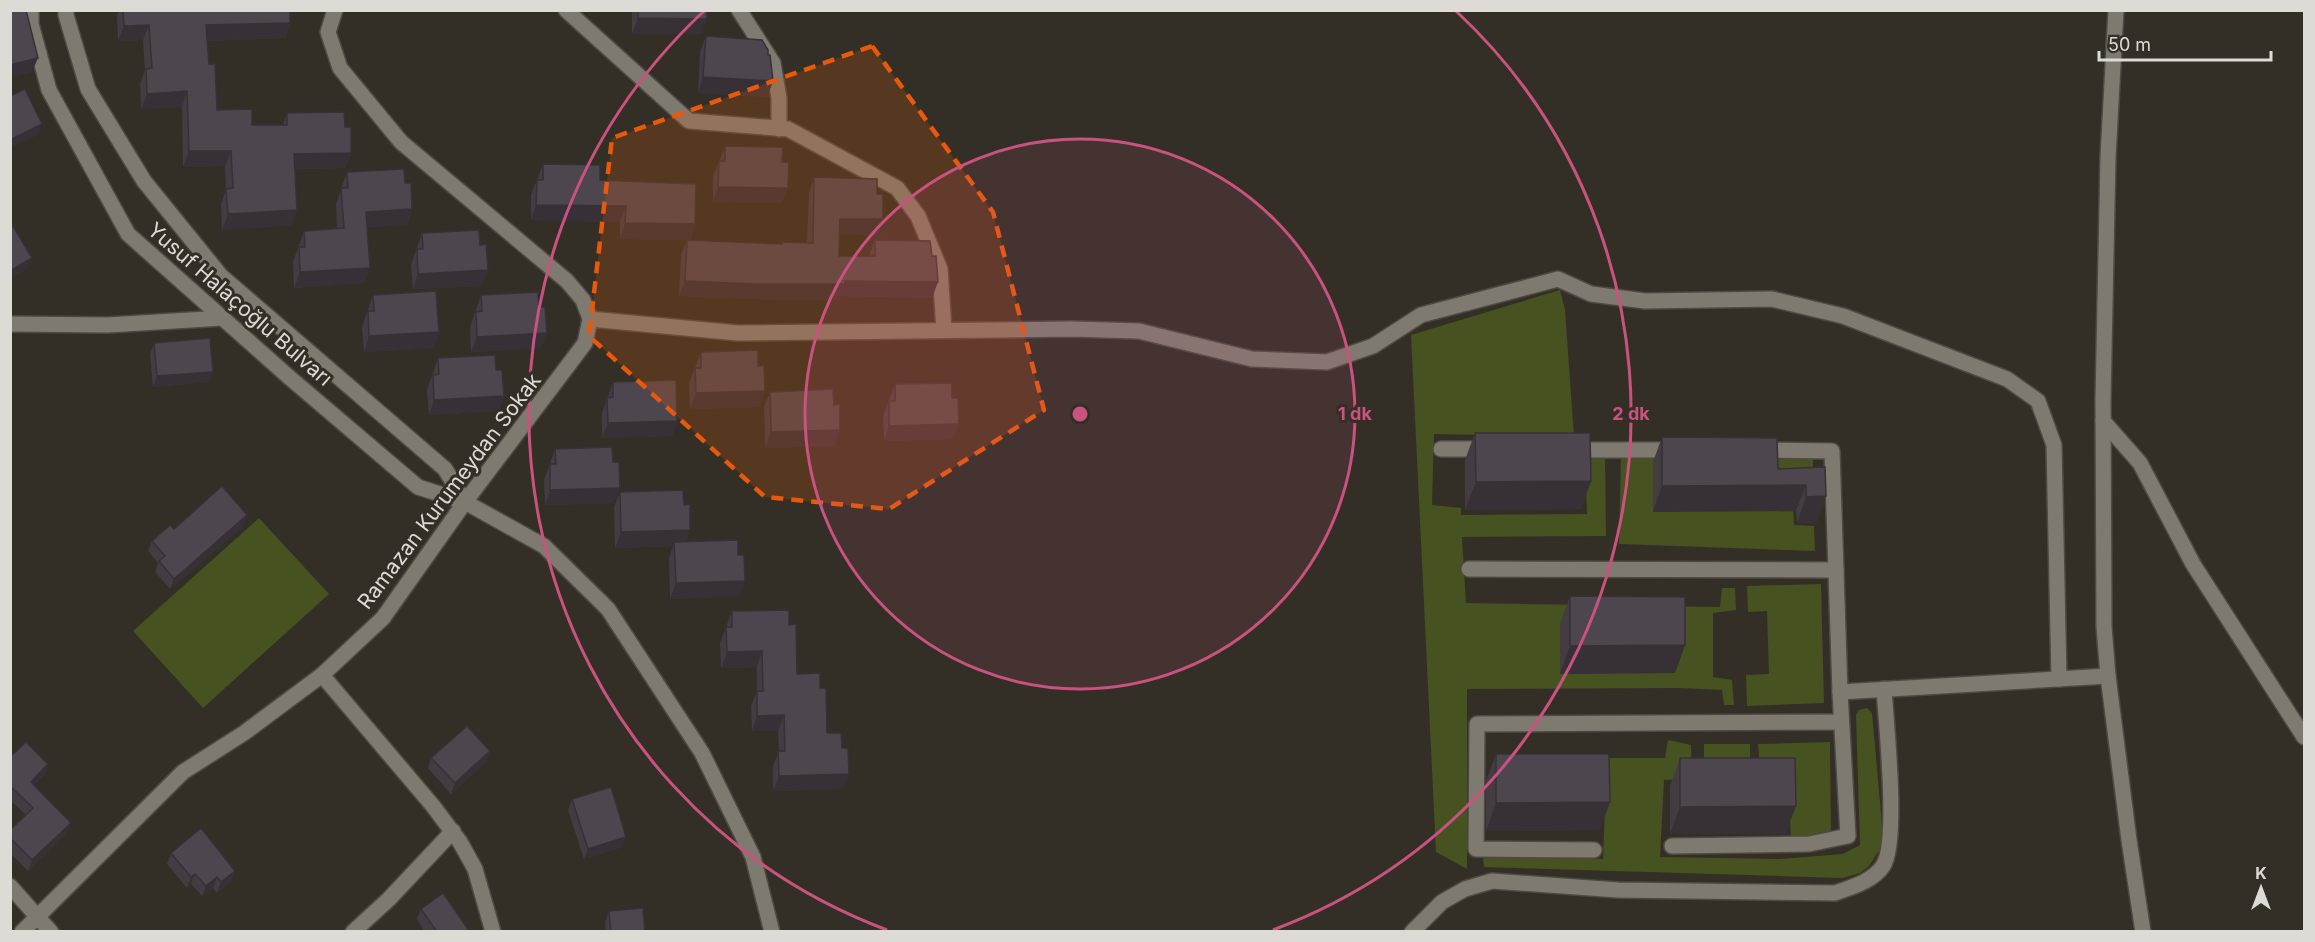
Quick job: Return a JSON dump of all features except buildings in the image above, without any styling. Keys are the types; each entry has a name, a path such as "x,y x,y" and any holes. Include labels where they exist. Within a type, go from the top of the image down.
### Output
{"street":[{"name":"Yusuf Halaçoğlu Bulvarı","path":"31,10 32,24 48,90 128,234 418,488 465,502 544,546 608,609 702,753 753,857 772,932"},
{"name":"Yusuf Halaçoğlu Bulvarı","path":"66,10 88,89 144,181 172,216 221,276 445,469 465,502"},
{"path":"335,10 328,32 339,68 401,142 567,281 583,300 590,319 738,333 1072,329 1139,331 1252,359 1327,362 1372,346 1421,315 1558,279 1591,294 1645,301 1772,299 1843,316 2007,379 2038,401 2054,445 2059,679"},
{"path":"566,10 689,121 788,129 897,188 918,216 939,269 944,330"},
{"path":"739,10 773,63 779,98 779,129"},
{"path":"2116,10 2108,157 2103,421 2104,627 2128,840 2143,932"},
{"path":"10,324 108,325 223,318"},
{"name":"Ramazan Kurumeydan Sokak","path":"22,932 183,772 244,733 322,675 383,618 465,502 585,343 590,319"},
{"path":"2103,421 2140,463 2193,564 2304,737"},
{"path":"1441,449 1501,449"},
{"path":"1560,450 1690,450"},
{"path":"1672,846 1809,844 1848,836 1841,722 1832,451 1749,450"},
{"path":"1469,569 1836,570"},
{"path":"322,675 453,831 475,869 493,932"},
{"path":"1840,692 2108,676"},
{"path":"1412,932 1442,902 1465,889 1492,881 1618,890 1835,893 1863,883 1884,865 1890,839 1892,816 1884,689"},
{"path":"1594,850 1476,849 1477,724 1841,722"},
{"path":"353,932 389,899 453,831"},
{"path":"10,886 51,932"}],"highlighted area":[{"path":"872,46 993,212 1044,410 889,509 765,497 589,336 612,138"}],"green space":[{"path":"1560,290 1565,310 1574,437 1434,434 1432,505 1461,508 1461,515 1587,514 1585,459 1605,456 1606,536 1462,537 1466,603 1720,607 1722,588 1735,588 1736,610 1713,613 1713,677 1732,680 1734,705 1724,705 1722,690 1679,688 1467,689 1467,869 1436,852 1411,335"},
{"path":"1621,456 1813,457 1813,487 1792,491 1794,525 1814,526 1815,551 1619,544"},
{"path":"259,518 329,594 203,708 133,631"},
{"path":"1821,584 1824,703 1747,706 1746,675 1769,674 1767,611 1748,612 1747,586"},
{"path":"1867,708 1872,713 1883,836 1880,849 1869,866 1860,873 1843,878 1484,867 1483,857 1603,859 1606,779 1594,758 1665,758 1668,740 1691,745 1692,779 1664,780 1660,857 1779,859 1843,854 1860,845 1856,715 1859,710"},
{"path":"1830,742 1831,834 1791,837 1787,779 1761,779 1758,744"},
{"path":"1704,744 1750,744 1750,778 1704,778"}]}
